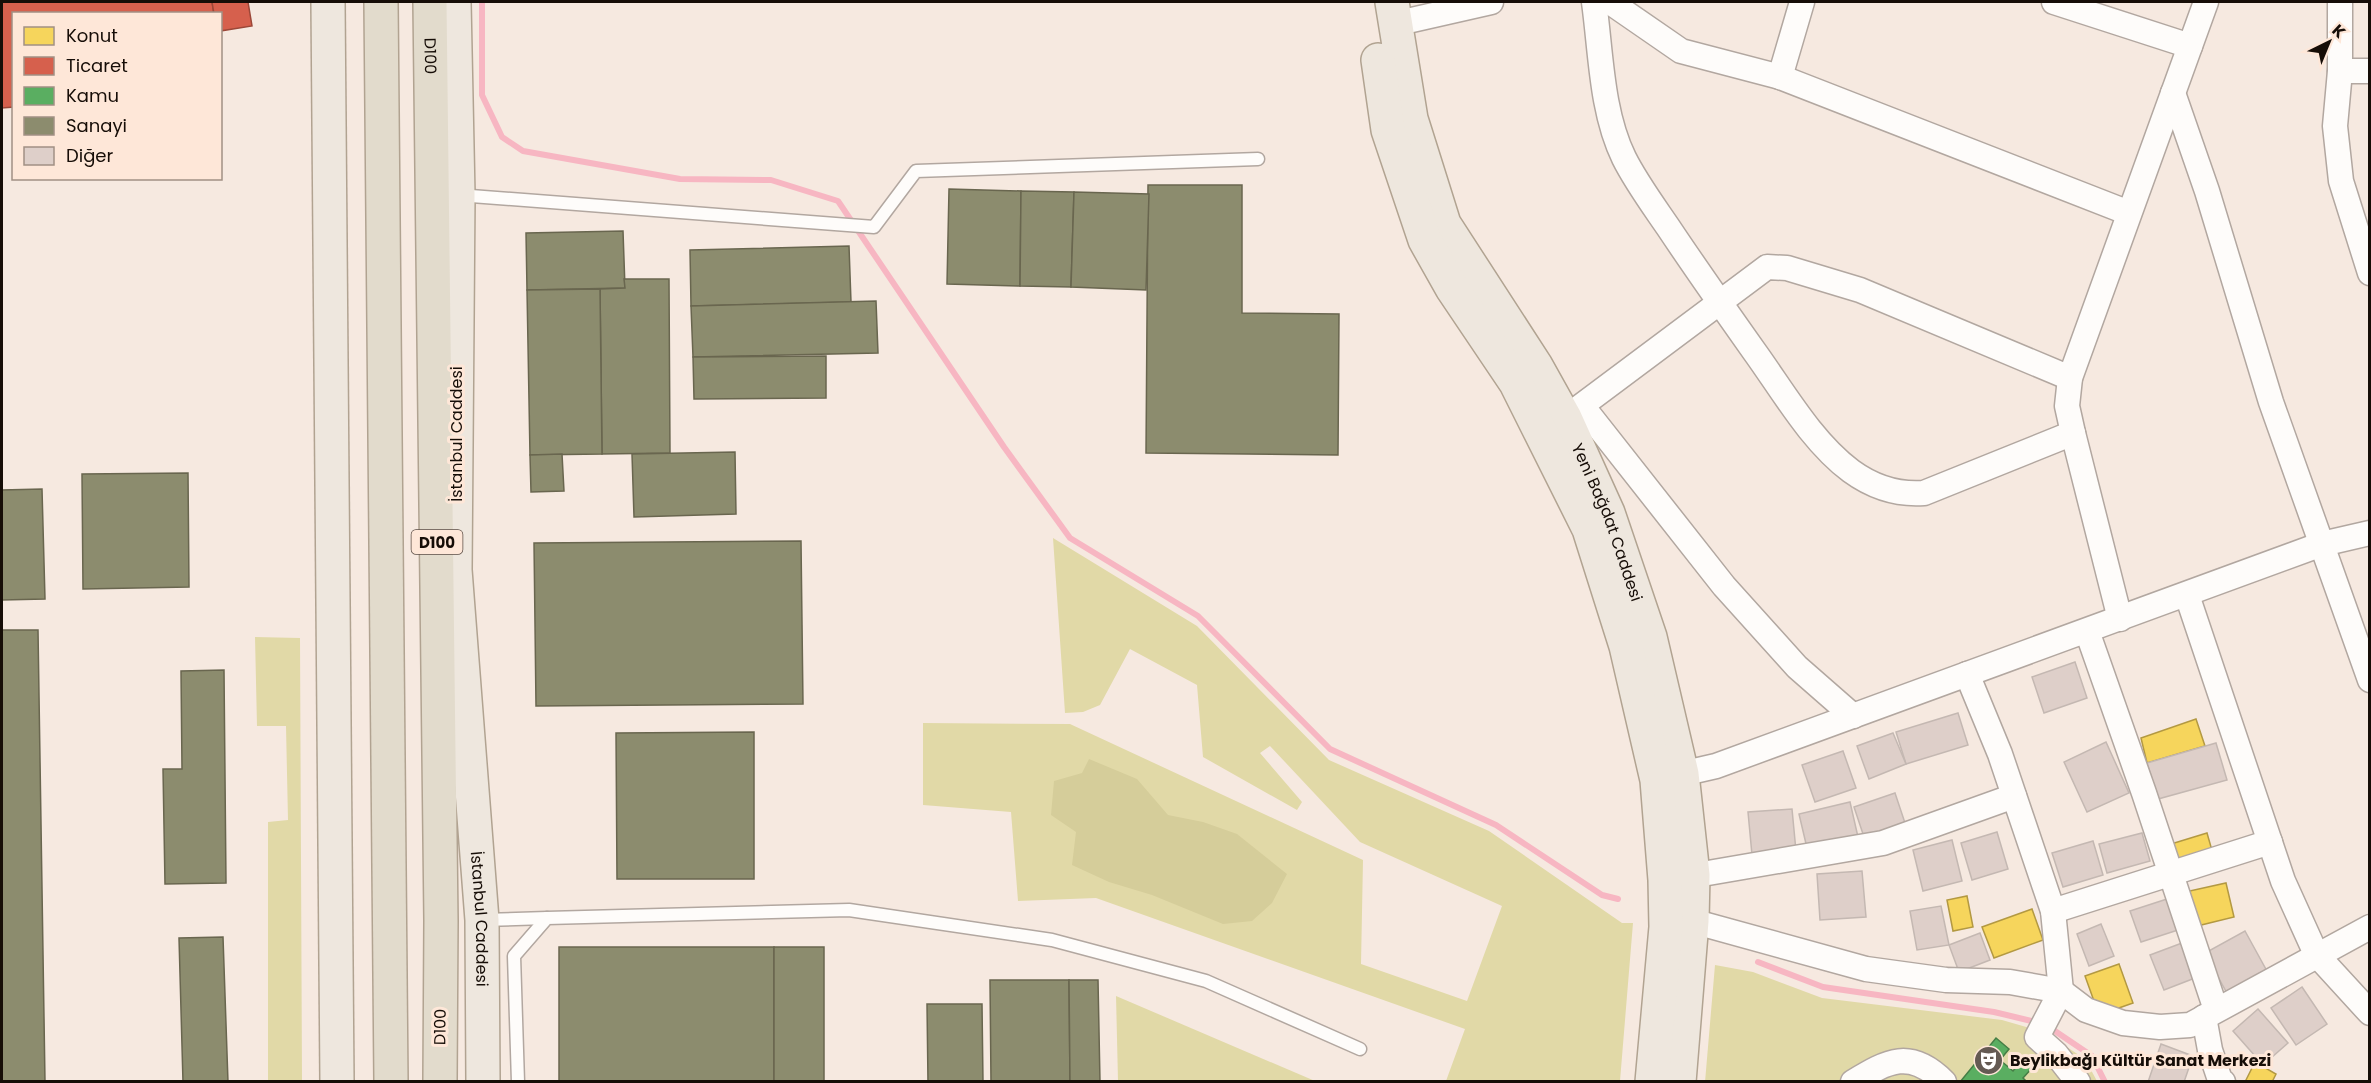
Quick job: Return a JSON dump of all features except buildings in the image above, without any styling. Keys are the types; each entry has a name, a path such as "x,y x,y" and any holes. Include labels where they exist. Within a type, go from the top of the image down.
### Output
{"highway":[{"path":"381,2 391,1082"},
{"name":"D100","path":"430,2 441,921 440,1082"},
{"path":"431,147 456,425"}],"main road":[{"path":"328,2 337,1082"},
{"name":"İstanbul Caddesi","path":"454,2 458,195 455,570 482,920 483,1082"},
{"name":"Yeni Bağdat Caddesi","path":"1371,2 1388,130 1425,240 1452,288 1516,382 1589,529 1670,777"},
{"name":"Yeni Bağdat Caddesi","path":"1393,13 1411,119 1444,224 1536,366 1574,413 1646,626 1670,777 1679,878 1692,921 1679,1082"},
{"name":"Yeni Bağdat Caddesi","path":"1652,1082 1666,927 1679,878"}],"street":[{"path":"1393,13 1491,2"},
{"path":"1594,2 1610,116 1623,157 1718,302 1824,445 1851,471 1879,487 1905,494 1924,493 2073,433"},
{"path":"1610,2 1682,51 1780,77 2129,213"},
{"path":"1780,77 1802,2"},
{"path":"2054,2 2190,46"},
{"path":"2120,619 2067,406 2070,378 2206,2"},
{"path":"2340,2 2340,71 2335,126 2341,181 2370,273"},
{"path":"2340,71 2370,71"},
{"path":"2173,93 2207,191 2271,402 2370,680"},
{"path":"1853,716 1797,667 1574,413 1767,267 1787,268 1860,290 2070,378"},
{"path":"1670,777 1716,766 2322,544 2370,533"},
{"path":"2187,595 2283,881 2316,954 2370,1013"},
{"path":"2087,631 2170,874 2210,1013 2210,1050 2220,1080 2223,1082"},
{"path":"1967,674 2014,796 2053,911 2061,991 2037,1037 2055,1054 2078,1082"},
{"path":"1679,878 1883,843 2014,796"},
{"path":"2053,911 2270,842"},
{"path":"1692,921 1866,969 1946,980 2010,982 2061,991 2086,1010 2123,1023 2160,1027 2190,1025 2316,954 2370,927"},
{"path":"1852,1082 1890,1061 1912,1062 1935,1072 1944,1082"}],"lane":[{"path":"458,195 874,227 916,171 1258,159"},
{"path":"482,920 849,910 1052,940 1206,981 1360,1049"},
{"path":"518,1082 514,956 547,918"}],"shaded area":[{"path":"1053,538 1197,626 1329,760 1489,831 1622,923 1633,923 1620,1081 1446,1081 1465,1029 1096,898 1018,901 1011,812 923,805 923,723 1070,724 1363,860 1361,964 1467,1001 1502,906 1360,842 1270,746 1260,753 1302,802 1297,810 1203,757 1197,685 1130,649 1100,705 1083,712 1065,713"},
{"path":"255,637 300,638 302,1081 268,1081 268,822 288,820 286,726 257,726"},
{"path":"1089,759 1137,779 1168,815 1203,822 1237,834 1287,874 1272,903 1252,921 1223,924 1152,895 1109,882 1072,865 1076,832 1051,815 1054,781 1082,773"},
{"path":"1715,965 1753,972 1822,998 2002,1020 2044,1032 2085,1059 2097,1081 1705,1082"},
{"path":"1116,996 1315,1081 1118,1081"}],"waterway":[{"path":"482,2 482,95 502,137 523,151 680,179 771,180 838,201 1004,447 1070,538 1198,616 1330,749 1496,825 1602,895 1618,899"},
{"path":"1758,962 1823,987 1994,1012 2040,1023"},
{"path":"2049,1027 2092,1056 2105,1082"}],"place":[{"name":"Beylikbağı Kültür Sanat Merkezi","path":"1989,1060"}]}
